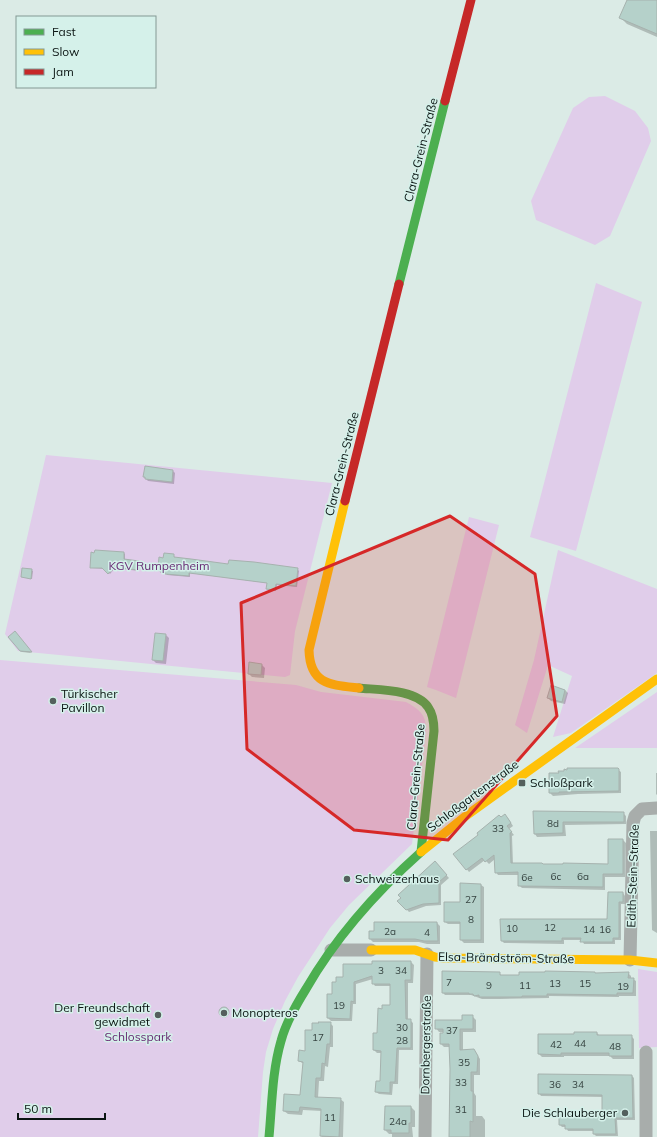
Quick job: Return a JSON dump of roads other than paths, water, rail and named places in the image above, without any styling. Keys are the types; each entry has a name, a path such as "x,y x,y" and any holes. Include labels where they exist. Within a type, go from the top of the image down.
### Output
{"street":[{"name":"Clara-Grein-Straße","path":"421,852 434,731 433,717 429,708 422,700 406,694 345,687 323,682 313,671 309,658 309,650 353,467 471,0"},
{"name":"Schloßgartenstraße","path":"269,1137 274,1074 281,1041 290,1019 331,950 369,902 405,865 455,824 526,771 657,679"},
{"name":"Edith-Stein-Straße","path":"630,960 635,816 642,809 657,808"},
{"name":"Elsa-Brändström-Straße","path":"331,950 416,950 436,957 444,958 630,960 657,963"},
{"name":"Dornbergerstraße","path":"425,1137 427,954"},
{"path":"646,1052 652,1122 646,1137"}],"place":[{"name":"Türkischer Pavillon","path":"53,701"},
{"name":"Schloßpark","path":"522,783"},
{"name":"Schweizerhaus","path":"347,879"},
{"name":"Monopteros","path":"224,1013"},
{"name":"Der Freundschaft gewidmet","path":"158,1015"},
{"name":"Die Schlauberger","path":"625,1113"}],"park label":[{"name":"KGV Rumpenheim","path":"159,566"},
{"name":"Schlosspark","path":"138,1037"}]}
